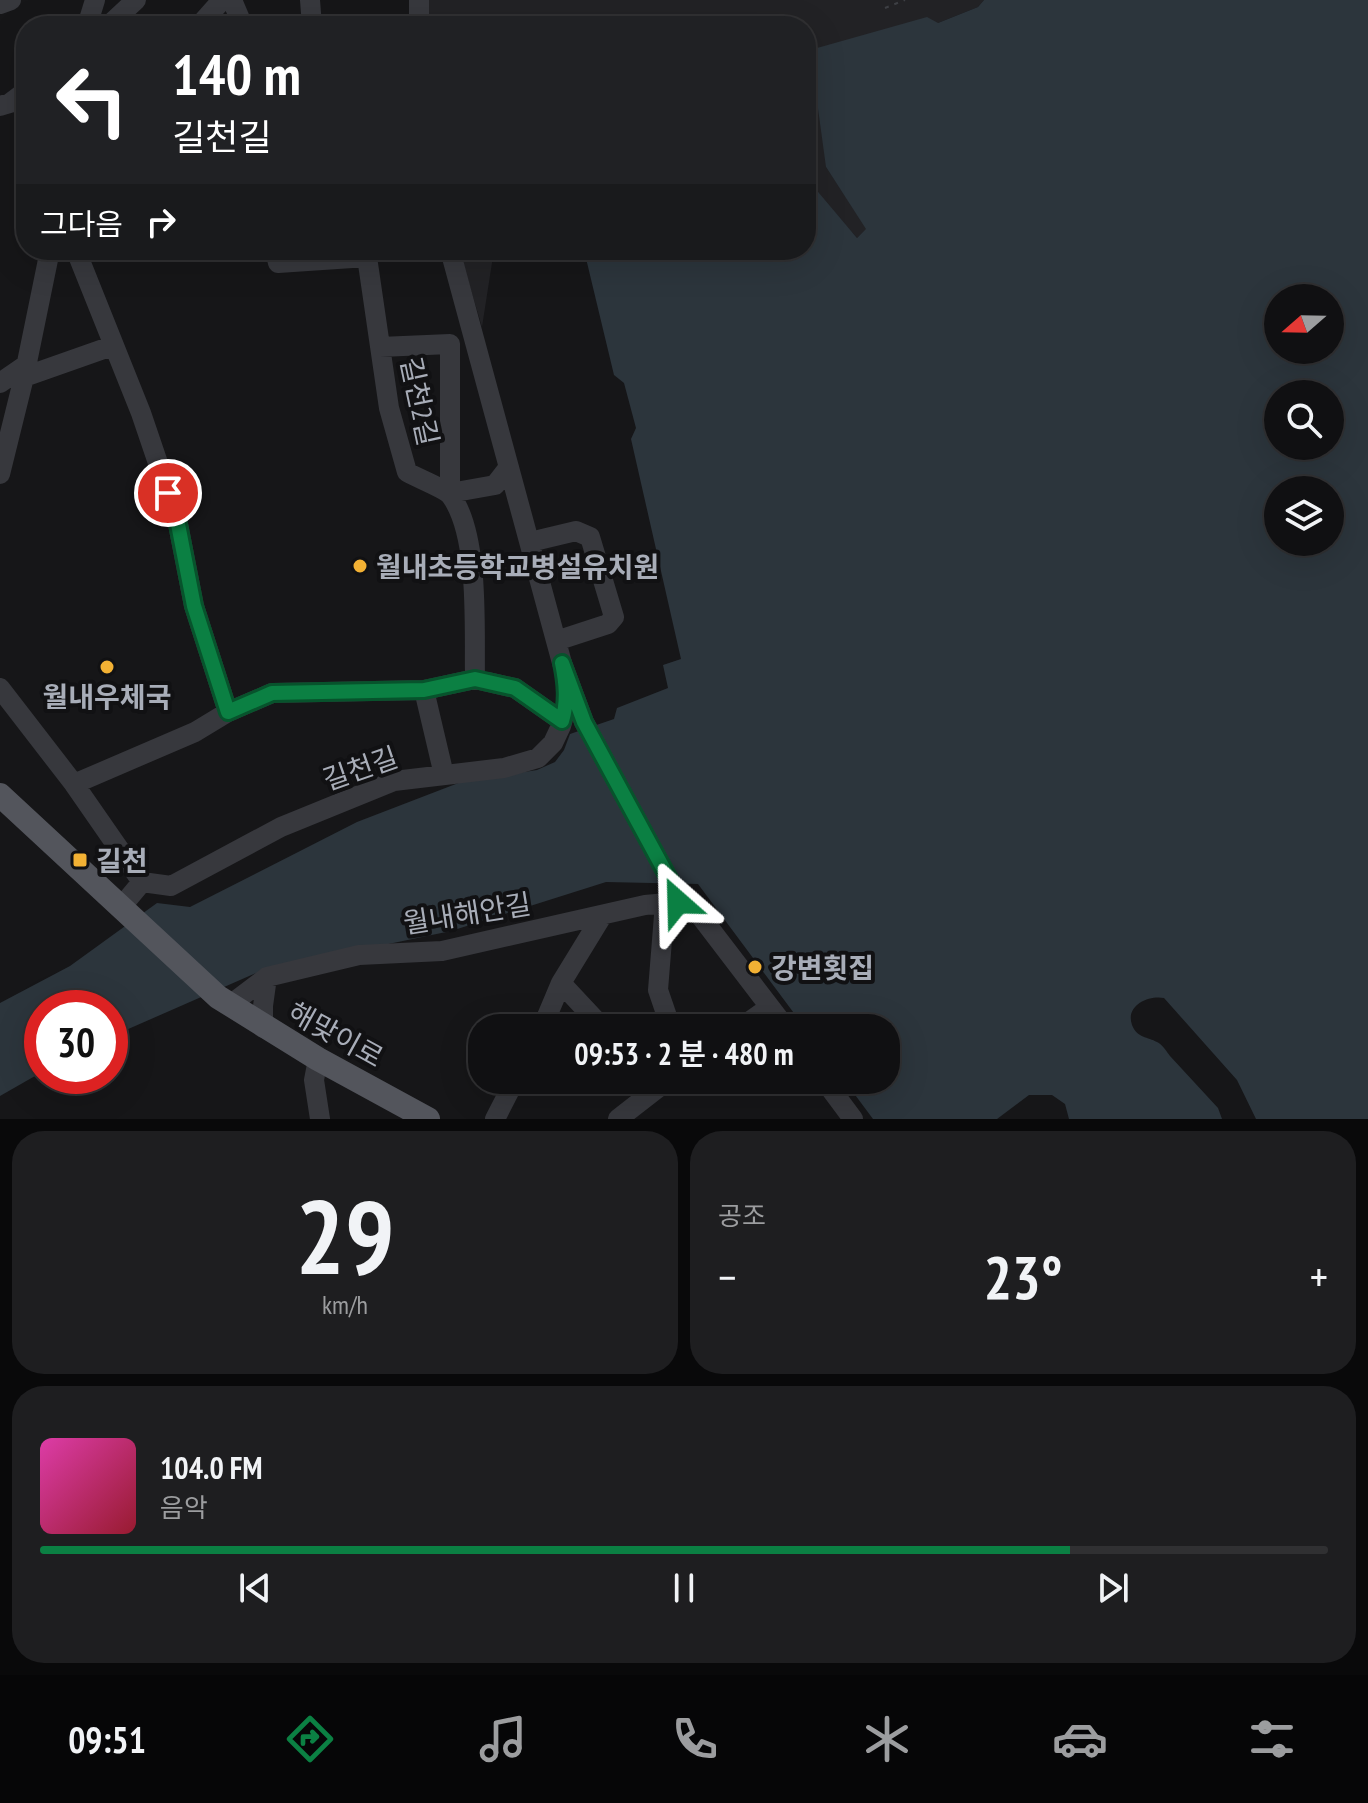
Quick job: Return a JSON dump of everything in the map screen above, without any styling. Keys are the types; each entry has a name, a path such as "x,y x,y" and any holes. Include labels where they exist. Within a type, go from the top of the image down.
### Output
{"main road":[{"path":"0,795 127,911"},
{"name":"해맞이로","path":"127,911 224,1001 263,1028 428,1119"}],"street":[{"path":"0,4 11,0"},
{"path":"119,16 136,0"},
{"path":"208,16 222,0"},
{"path":"0,474 48,260"},
{"path":"80,260 141,413 177,519 194,606 228,712"},
{"path":"277,260 278,263 304,260"},
{"name":"길천2길","path":"367,260 389,408 407,472 450,493"},
{"path":"453,260 562,663 584,722 666,900 658,990 666,1014"},
{"path":"380,347 450,344 450,493 464,526 473,578 475,679"},
{"path":"0,383 25,371 112,346"},
{"path":"450,493 495,485 509,467"},
{"path":"530,542 576,531 590,537 614,617 608,624 556,641"},
{"name":"길천길","path":"142,882 171,886 281,827 394,781 504,768 538,758 553,743 566,708 562,663"},
{"path":"74,784 195,732 228,712 272,693 424,690 475,679 515,688 562,721"},
{"path":"0,688 74,784 142,882 127,911"},
{"path":"424,690 444,775"},
{"path":"666,900 695,909 775,1014"},
{"name":"월내해안길","path":"267,977 359,955 442,951 666,900"},
{"path":"548,1014 561,983 602,916"},
{"path":"224,1001 267,977"},
{"path":"263,1028 267,977"},
{"path":"561,983 590,1014"},
{"path":"760,1014 770,1007"},
{"path":"318,1059 314,1080 320,1119"},
{"path":"495,1119 508,1094"},
{"path":"618,1119 650,1094"},
{"path":"834,1094 853,1119"}],"path":[{"path":"885,8 905,0"}],"shaded area":[{"path":"426,0 984,0 978,7 938,23 826,167 867,229 857,238 816,191 816,16 427,16"},
{"path":"984,0 1368,0 1368,1119 1256,1119 1237,1080 1164,998 1158,997 1145,1000 1135,1007 1131,1018 1134,1029 1163,1046 1218,1108 1222,1119 1069,1119 1065,1104 1052,1095 1029,1095 997,1119 873,1119 854,1094 900,1094 900,1014 795,1014 698,884 606,882 451,931 263,970 128,1029 128,990 25,990 70,966 157,903 190,907 357,822 461,782 537,770 555,762 570,734 614,719 617,708 668,688 663,665 681,659 631,439 636,428 624,383 614,375 586,260 816,260 816,189 857,238 866,229 826,167 816,94 816,48 927,17 938,23 978,7"},
{"path":"462,260 492,260 482,327"},
{"path":"24,990 24,1082 0,1096 0,1003"}],"place":[{"name":"월내초등학교병설유치원","path":"360,566"},
{"name":"월내우체국","path":"107,667"},
{"name":"길천","path":"80,860"},
{"name":"강변횟집","path":"755,967"}],"route":[{"path":"168,493 177,519 194,606 228,712 272,693 424,690 475,679 515,688 562,721 566,708 566,686 562,663 584,722 675,890 678,902"}]}
